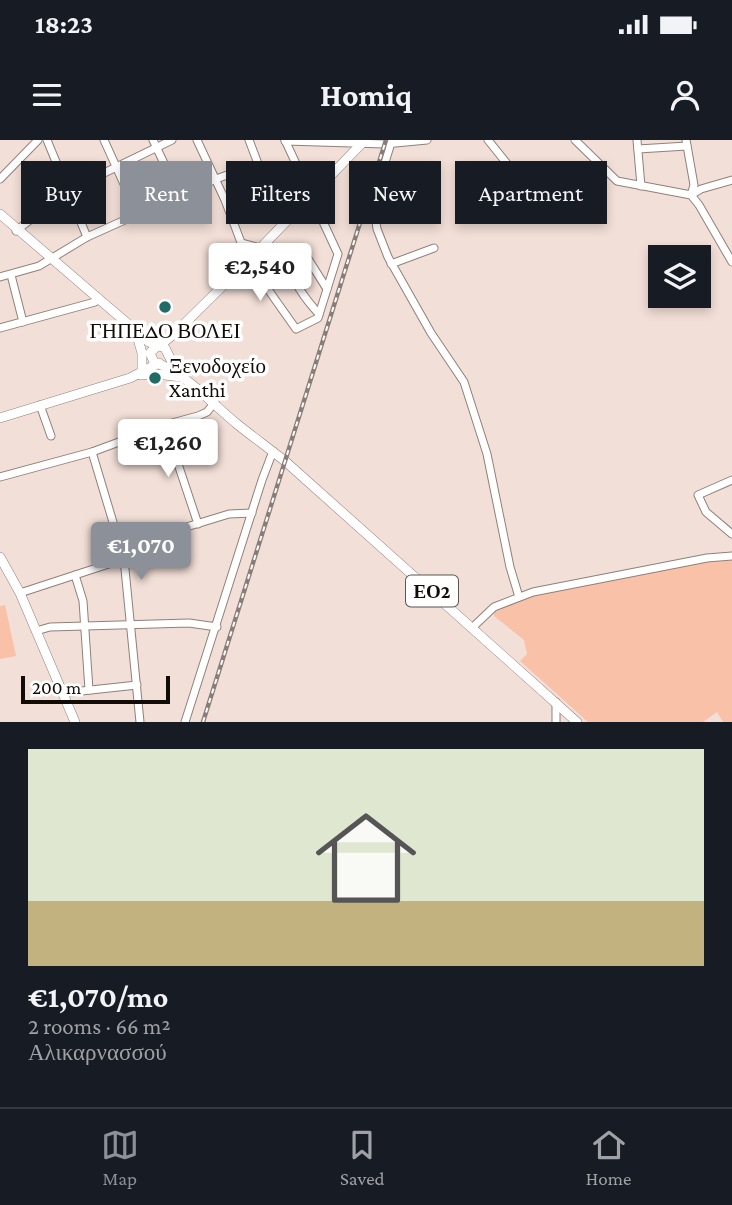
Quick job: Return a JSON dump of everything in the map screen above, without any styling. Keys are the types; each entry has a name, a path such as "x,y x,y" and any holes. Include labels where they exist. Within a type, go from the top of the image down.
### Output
{"main road":[{"path":"335,172 364,142"},
{"name":"ΕΟ2","path":"0,217 149,342 154,350 152,360 164,359 273,451 577,722"},
{"path":"132,377 154,350 174,334 284,224"},
{"name":"ΕΟ2","path":"51,260 138,338 154,350 165,348 164,359"},
{"path":"132,377 164,359 174,334"},
{"path":"138,338 142,368"},
{"name":"ΕΟ2","path":"164,359 215,402"},
{"path":"0,418 132,377 157,374 184,378"},
{"path":"0,557 20,593 75,722"}],"street":[{"path":"0,179 38,140"},
{"path":"47,140 55,161"},
{"path":"104,140 120,176"},
{"path":"106,172 155,143 172,140"},
{"path":"197,140 216,179 247,261 296,329 316,320 327,289 337,251 324,224"},
{"path":"249,140 257,161"},
{"path":"294,161 285,141 427,140"},
{"path":"488,140 505,161"},
{"path":"575,140 617,181 691,195 732,262"},
{"path":"637,140 641,186"},
{"path":"395,142 373,201 377,229 391,264 430,333 464,382 488,454 510,567 519,597"},
{"path":"155,143 163,161"},
{"path":"638,149 687,143 694,185 691,195"},
{"path":"212,181 226,175"},
{"path":"691,195 701,189 732,180"},
{"path":"0,277 51,260 87,237 120,223"},
{"path":"16,231 25,224"},
{"path":"81,224 87,237"},
{"path":"242,243 260,248"},
{"path":"391,264 435,248"},
{"path":"319,314 304,295 289,268 289,262 300,253 305,254 327,289"},
{"path":"11,275 23,322"},
{"path":"0,328 96,302"},
{"path":"0,477 92,452 198,416 215,402"},
{"path":"40,405 51,436"},
{"path":"165,425 198,524"},
{"path":"185,722 273,451"},
{"path":"92,452 124,559 140,722"},
{"path":"732,480 698,495 706,512 732,534"},
{"path":"121,547 234,513 252,513"},
{"path":"473,627 494,607 519,597 707,558 732,556"},
{"path":"20,593 124,559"},
{"path":"75,575 83,601 89,690"},
{"path":"36,631 50,627 131,624 201,623 217,627"},
{"path":"62,693 137,685"},
{"path":"556,702 556,722"}],"shaded area":[{"path":"732,559 732,722 723,722 717,712 703,722 588,722 520,661 527,654 524,640 494,616 494,612 525,596 710,560"},
{"path":"5,605 16,656 0,659 0,606"}],"railway":[{"path":"203,722 386,140"}],"place":[{"name":"ΓΗΠΕΔΟ ΒΟΛΕΙ","path":"165,307"},
{"name":"Ξενοδοχείο Xanthi","path":"155,378"}]}
